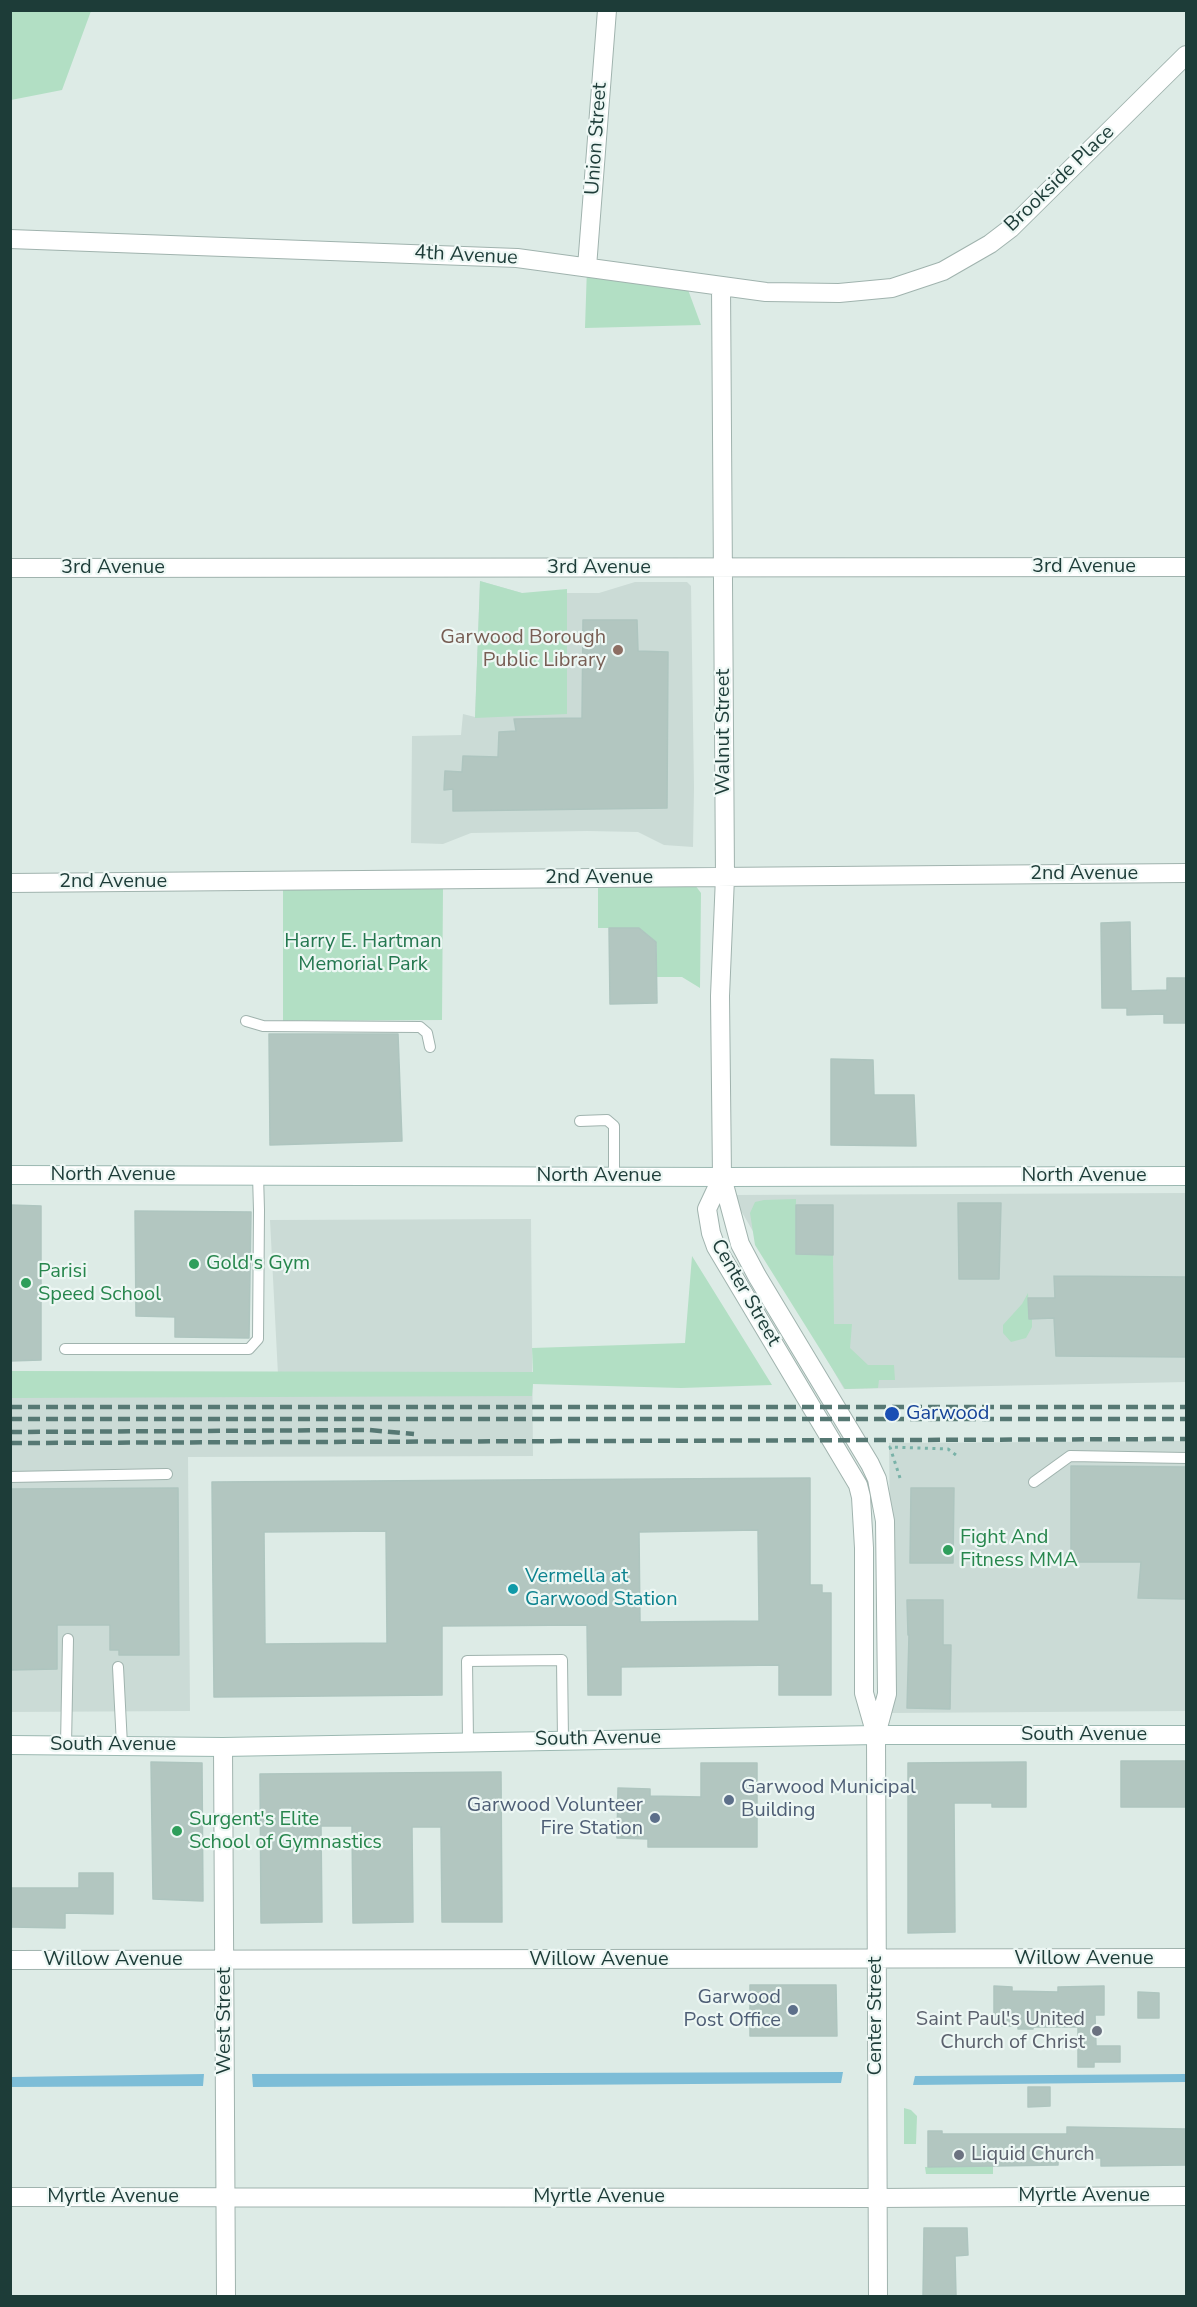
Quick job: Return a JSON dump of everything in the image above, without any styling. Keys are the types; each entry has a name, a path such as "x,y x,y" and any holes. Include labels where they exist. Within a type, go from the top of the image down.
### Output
{"street":[{"name":"Union Street","path":"587,267 601,11"},
{"name":"Brookside Place","path":"918,281 967,259 1011,228 1186,55"},
{"name":"4th Avenue","path":"10,239 517,258 766,292 839,293 892,288 918,281"},
{"name":"Walnut Street","path":"721,286 725,877 720,996 722,1178"},
{"name":"3rd Avenue","path":"10,568 1186,567"},
{"name":"2nd Avenue","path":"10,883 1186,873"},
{"name":"North Avenue","path":"10,1175 722,1178 1186,1176"},
{"name":"Center Street","path":"722,1178 707,1209 716,1247 858,1485 861,1497 864,1548 864,1693 876,1735"},
{"name":"Center Street","path":"722,1178 735,1228 746,1255 877,1479 885,1521 887,1694 876,1735 875,1960 879,2198 878,2296"},
{"name":"South Avenue","path":"10,1745 223,1746 876,1735 1186,1735"},
{"name":"West Street","path":"223,1746 226,2296"},
{"name":"Willow Avenue","path":"10,1960 1186,1958"},
{"name":"Myrtle Avenue","path":"10,2197 1186,2196"}],"lane":[{"path":"246,1021 263,1026 420,1026 427,1033 430,1047"},
{"path":"580,1121 610,1121 614,1126 614,1176"},
{"path":"65,1349 249,1349 258,1339 260,1210 258,1175"},
{"path":"1034,1482 1070,1456 1186,1458"},
{"path":"10,1477 167,1474"},
{"path":"66,1745 68,1640"},
{"path":"468,1741 467,1661 562,1660 563,1740"},
{"path":"118,1667 122,1745"}],"path":[{"path":"900,1478 890,1447 948,1449 956,1455"}],"shaded area":[{"path":"480,581 522,593 599,593 635,582 687,582 691,586 693,847 664,845 638,832 587,831 471,833 443,844 411,843 412,736 461,735 463,714 475,717"},
{"path":"1186,1193 1186,1382 844,1389 732,1195"},
{"path":"531,1219 533,1456 188,1457 190,1711 11,1712 10,1397 279,1394 270,1220"},
{"path":"1186,1441 1186,1711 892,1713 889,1443"}],"green space":[{"path":"11,10 91,11 62,90 11,100"},
{"path":"587,267 687,287 701,325 585,328"},
{"path":"480,581 522,593 567,589 567,714 475,718"},
{"path":"598,884 695,885 701,893 700,988 682,977 657,977 656,942 639,928 598,928"},
{"name":"Harry E. Hartman Memorial Park","path":"283,887 443,888 442,1020 283,1021"},
{"path":"796,1199 796,1254 833,1255 834,1324 852,1324 850,1348 868,1365 894,1365 895,1380 879,1380 878,1388 845,1389 755,1245 750,1213 755,1202"},
{"path":"692,1256 772,1385 681,1388 533,1384 532,1396 11,1398 11,1371 533,1372 532,1348 685,1343"},
{"path":"1028,1293 1029,1318 1032,1318 1032,1327 1026,1338 1011,1342 1003,1333 1003,1325 1022,1304"},
{"path":"904,2108 911,2110 917,2116 916,2144 904,2144"},
{"path":"993,2162 993,2174 926,2174 925,2167 990,2166"}],"water":[{"path":"843,2072 841,2083 253,2087 252,2074"},
{"path":"204,2074 203,2086 11,2087 11,2077"},
{"path":"1186,2074 1186,2082 913,2085 915,2076"}],"building":[{"path":"583,620 637,620 638,651 668,652 667,808 453,811 453,789 444,790 445,771 462,772 463,756 498,757 499,732 516,731 514,719 582,718"},
{"path":"1130,922 1131,991 1167,990 1167,978 1186,978 1186,1023 1164,1023 1164,1014 1127,1015 1127,1008 1102,1008 1101,923"},
{"path":"609,928 639,928 656,942 657,1003 610,1004"},
{"path":"269,1034 398,1034 402,1141 270,1145"},
{"path":"831,1059 873,1060 874,1095 914,1095 916,1146 831,1145"},
{"path":"958,1203 1001,1203 999,1279 959,1279"},
{"name":"Parisi Speed School","path":"10,1205 41,1206 41,1360 10,1361"},
{"path":"796,1205 833,1205 833,1255 796,1254"},
{"name":"Gold's Gym","path":"135,1211 251,1212 249,1338 175,1337 175,1317 136,1316"},
{"path":"1054,1276 1186,1277 1186,1357 1056,1356 1054,1318 1029,1319 1028,1298 1055,1298"},
{"path":"1071,1466 1186,1467 1186,1599 1138,1598 1141,1562 1071,1562"},
{"name":"Vermella at Garwood Station","path":"810,1478 810,1585 822,1585 822,1593 831,1593 831,1695 779,1695 779,1665 621,1667 621,1695 588,1695 587,1625 442,1626 442,1695 214,1697 212,1482","holes":["758,1530 759,1621 640,1622 639,1532","386,1531 387,1643 265,1644 264,1532"]},
{"path":"178,1488 179,1655 119,1655 119,1650 110,1650 110,1625 57,1625 57,1669 10,1670 10,1489"},
{"path":"911,1488 954,1488 953,1563 910,1563"},
{"path":"907,1600 943,1600 943,1645 951,1645 950,1709 907,1708 909,1635"},
{"path":"1121,1761 1186,1761 1186,1807 1121,1807"},
{"name":"Surgent's Elite School of Gymnastics","path":"151,1762 202,1763 203,1901 153,1899"},
{"path":"1026,1762 1026,1807 992,1807 992,1803 954,1803 955,1932 908,1933 908,1763"},
{"path":"701,1763 757,1763 757,1847 648,1847 648,1839 617,1838 618,1788 650,1789 650,1796 701,1797"},
{"path":"501,1772 502,1922 442,1922 441,1827 412,1827 413,1922 353,1923 352,1826 321,1826 322,1922 261,1923 260,1774"},
{"path":"79,1873 113,1873 113,1914 65,1913 65,1928 10,1927 10,1888 79,1888"},
{"name":"Garwood Post Office","path":"750,1985 836,1985 837,2036 750,2036"},
{"path":"994,1986 1012,1987 1012,1991 1058,1992 1058,1987 1104,1986 1104,2015 1095,2015 1096,2046 1120,2046 1120,2062 1094,2062 1094,2067 1078,2067 1078,2027 1018,2029 1018,2026 994,2026"},
{"path":"1138,1992 1159,1993 1159,2018 1138,2018"},
{"path":"1028,2087 1050,2087 1050,2106 1028,2107"},
{"path":"1067,2127 1186,2129 1186,2165 1101,2166 1101,2158 1058,2158 1058,2165 928,2167 928,2131 942,2131 942,2134 1067,2134"},
{"path":"924,2228 967,2228 968,2255 955,2256 956,2295 923,2296"}],"railway":[{"path":"10,1407 1186,1407"},
{"path":"10,1419 1186,1419"},
{"path":"10,1432 369,1430 414,1434"},
{"path":"10,1443 1186,1439"}],"place":[{"name":"Garwood Borough Public Library","path":"618,650"},
{"name":"Gold's Gym","path":"194,1264"},
{"name":"Parisi Speed School","path":"26,1283"},
{"name":"Garwood","path":"892,1414"},
{"name":"Fight And Fitness MMA","path":"948,1550"},
{"name":"Vermella at Garwood Station","path":"513,1589"},
{"name":"Garwood Municipal Building","path":"729,1800"},
{"name":"Garwood Volunteer Fire Station","path":"655,1818"},
{"name":"Surgent's Elite School of Gymnastics","path":"177,1831"},
{"name":"Garwood Post Office","path":"793,2010"},
{"name":"Saint Paul's United Church of Christ","path":"1097,2031"},
{"name":"Liquid Church","path":"959,2155"}]}
